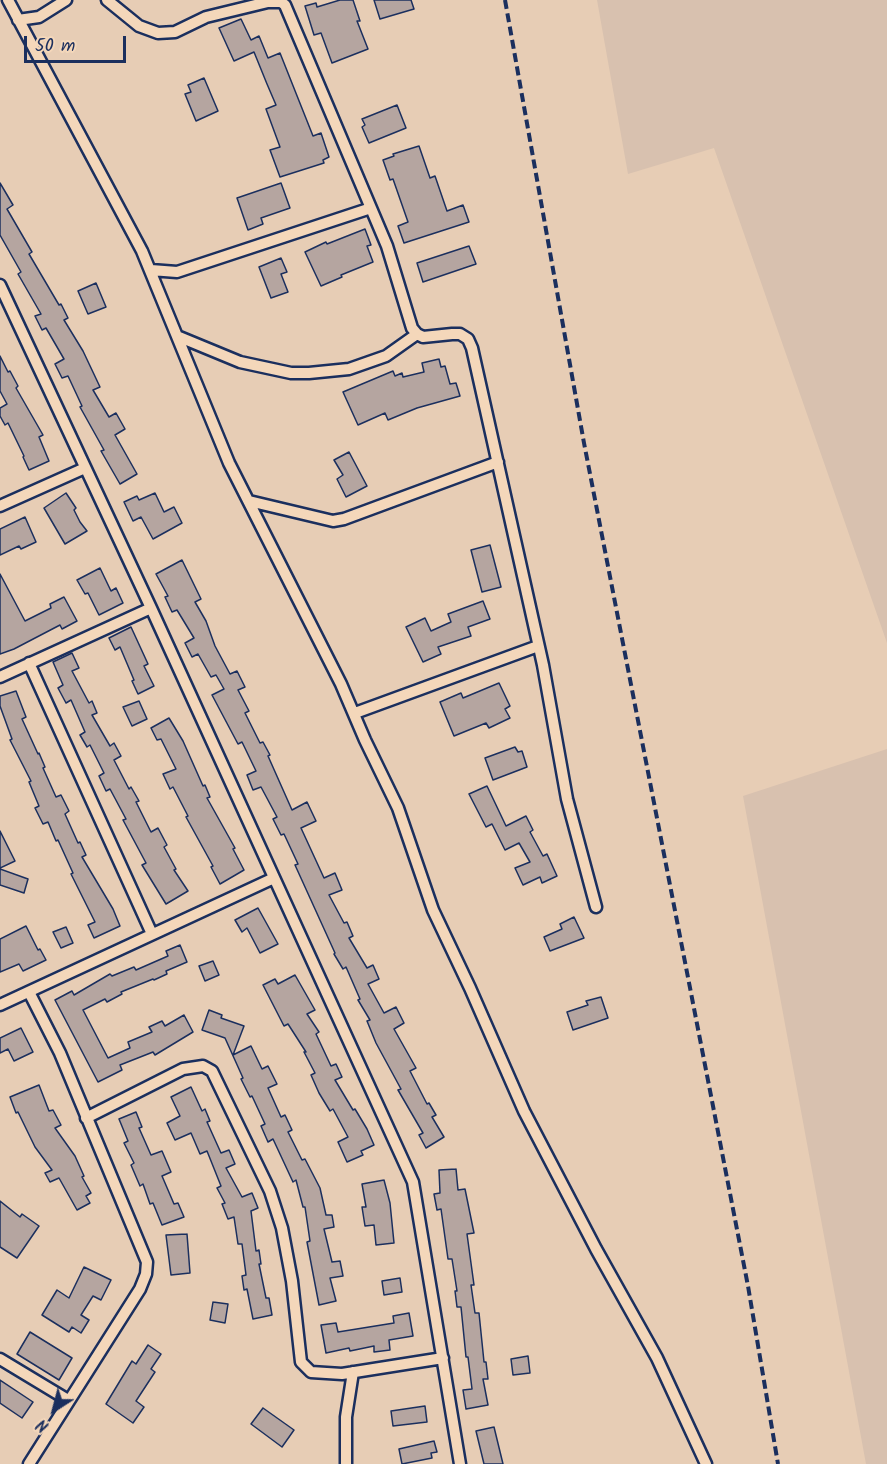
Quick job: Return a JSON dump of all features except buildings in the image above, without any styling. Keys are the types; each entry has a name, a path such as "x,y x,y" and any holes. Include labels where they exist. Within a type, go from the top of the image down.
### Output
{"street":[{"path":"8,0 151,270 229,463 355,712 365,740 398,808 433,910 524,1111 596,1250 657,1358 706,1464"},
{"path":"18,20 39,17 66,0"},
{"path":"107,0 139,26 158,33 175,32 206,16 268,2 285,4 393,261 412,328 423,337 460,334 468,339 498,462 538,646 567,799 597,907"},
{"path":"151,270 177,272 370,208"},
{"path":"0,285 151,608 413,1182 460,1464"},
{"path":"177,336 240,362 291,373 309,373 349,369 386,356 417,334"},
{"path":"249,501 333,521 344,519 498,462"},
{"path":"0,507 85,468"},
{"path":"0,677 151,608"},
{"path":"355,712 538,646"},
{"path":"29,663 152,934"},
{"path":"0,1005 274,878"},
{"path":"29,992 60,1053 147,1262 146,1274 140,1289 29,1464"},
{"path":"86,1118 183,1069 203,1066 212,1071 270,1191 282,1228 292,1281 301,1362 311,1372 342,1374 443,1358"},
{"path":"0,1359 68,1400"},
{"path":"346,1464 346,1418 353,1372"}],"shaded area":[{"path":"597,0 887,0 887,643 714,148 628,174"},
{"path":"887,749 887,1464 866,1464 743,796"}],"railway":[{"path":"505,0 584,443 748,1286 778,1464"}]}
